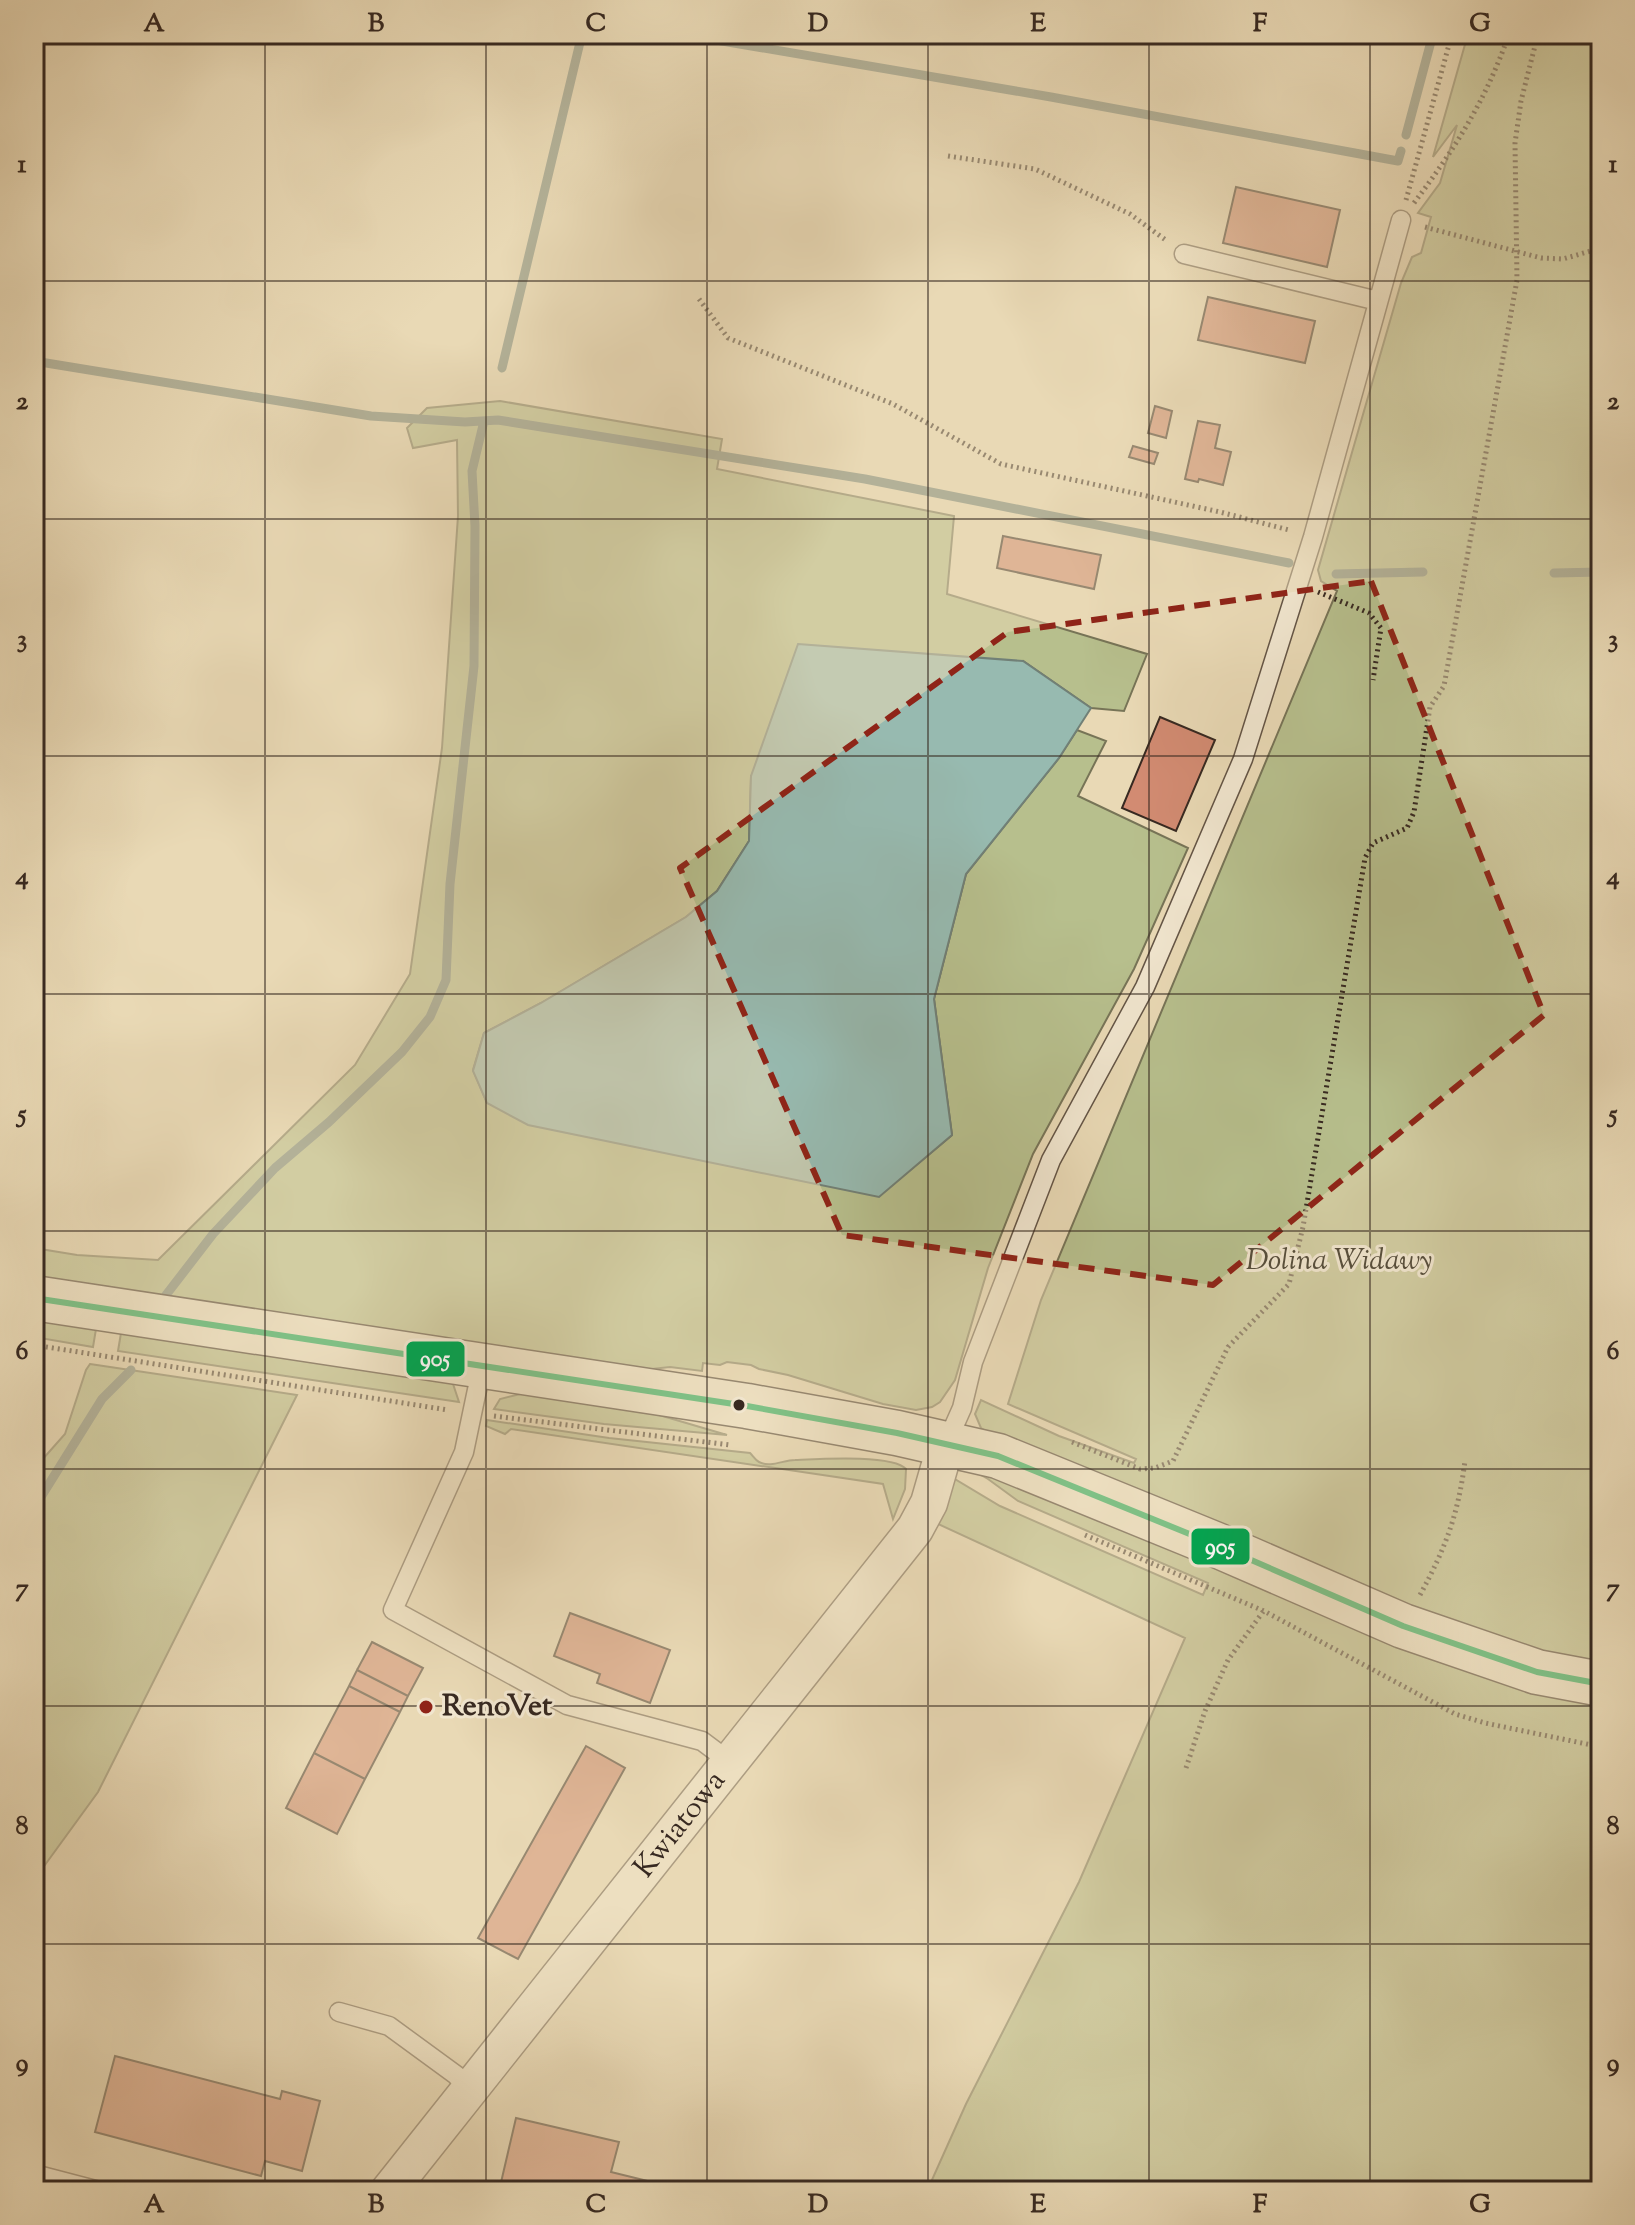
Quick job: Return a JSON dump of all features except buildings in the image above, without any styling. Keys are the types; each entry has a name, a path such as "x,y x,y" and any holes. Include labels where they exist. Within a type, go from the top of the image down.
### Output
{"main road":[{"path":"34,1298 747,1406 998,1456 1286,1574 1403,1626 1537,1672 1601,1684"}],"street":[{"name":"Kwiatowa","path":"389,2191 915,1529 929,1503 946,1444"}],"lane":[{"path":"946,1444 962,1408 973,1362 1051,1160 1145,987 1243,759 1313,537 1401,220"},
{"path":"1184,254 1378,301"},
{"path":"482,1366 464,1452 393,1610 567,1705 702,1741 730,1762"},
{"path":"339,2012 389,2026 456,2075 470,2090"},
{"path":"34,2174 99,2191"}],"path":[{"path":"1401,220 1452,34"},
{"path":"1401,220 1454,149 1494,79 1509,34"},
{"path":"1072,1442 1140,1469 1155,1468 1173,1461 1228,1347 1289,1284 1303,1227 1365,858 1373,843 1407,828 1414,812 1430,707 1444,686 1517,280 1515,143 1521,101 1538,34"},
{"path":"948,156 1035,169 1130,214 1184,254"},
{"path":"1401,220 1541,258 1563,259 1601,248"},
{"path":"699,299 728,338 893,404 1001,464 1220,512 1313,537"},
{"path":"1298,585 1369,613 1381,628 1373,680"},
{"path":"1403,1626 1446,1545 1456,1517 1465,1461"},
{"path":"1081,1534 1264,1611 1455,1714 1601,1747"},
{"path":"1186,1768 1205,1711 1228,1660 1264,1611 1286,1574"}],"highlighted area":[{"path":"1371,581 1544,1015 1213,1285 842,1235 680,868 1008,632"}],"green space":[{"name":"Dolina Widawy","path":"1468,34 1601,34 1601,2191 927,2191 966,2104 1079,1882 1185,1638 936,1523 953,1478 1000,1506 1203,1595 1208,1583 1018,1501 967,1467 1002,1442 981,1428 975,1414 981,1400 1059,1436 1134,1463 1136,1459 1008,1404 1041,1300 1337,591 1321,581 1318,570 1401,283 1412,257 1421,253 1431,217 1418,213 1440,183 1457,125 1433,157"},
{"path":"500,401 722,439 717,469 954,516 947,594 1147,654 1124,711 1091,708 1023,661 751,776 749,841 717,891 686,917 484,1033 473,1070 487,1103 879,1196 952,1135 934,999 966,874 1059,758 1077,730 1106,741 1078,796 1188,848 1134,969 1033,1154 988,1268 955,1380 940,1402 932,1407 916,1410 883,1404 751,1365 703,1363 702,1371 670,1367 624,1372 34,1282 34,1248 77,1255 158,1260 355,1065 410,974 442,748 458,516 457,440 413,448 407,428 427,408"},
{"path":"34,1313 96,1329 93,1347 34,1337"},
{"path":"125,1327 440,1376 453,1384 459,1402 118,1351"},
{"path":"90,1364 297,1395 98,1792 34,1880 34,1469 65,1434"},
{"path":"533,1391 615,1402 727,1435 604,1424 494,1409 500,1399"},
{"path":"487,1420 609,1438 750,1453 764,1464 854,1458 886,1461 906,1469 905,1489 893,1519 883,1484 511,1429 505,1434 486,1426"}],"water":[{"path":"798,644 1023,661 1091,708 1059,758 966,874 934,999 952,1135 879,1197 528,1125 487,1103 473,1071 484,1033 686,917 717,891 749,841 751,776"}],"waterway":[{"path":"502,368 582,34"},
{"path":"681,34 1051,97 1398,161 1401,151"},
{"path":"1406,135 1433,34"},
{"path":"34,361 371,416 465,422 498,420 865,479 1289,563"},
{"path":"166,1295 213,1234 275,1168 329,1122 402,1052 430,1017 446,980 450,884 474,666 475,526 472,471 484,421"},
{"path":"1336,574 1423,572"},
{"path":"1554,573 1601,572"},
{"path":"34,1508 102,1399 131,1370"}],"transit line":[{"name":"905","path":"34,1298 747,1406 897,1433 998,1456 1219,1546 1403,1626 1537,1672 1601,1684"}],"place":[{"name":"RenoVet","path":"426,1707"}]}
